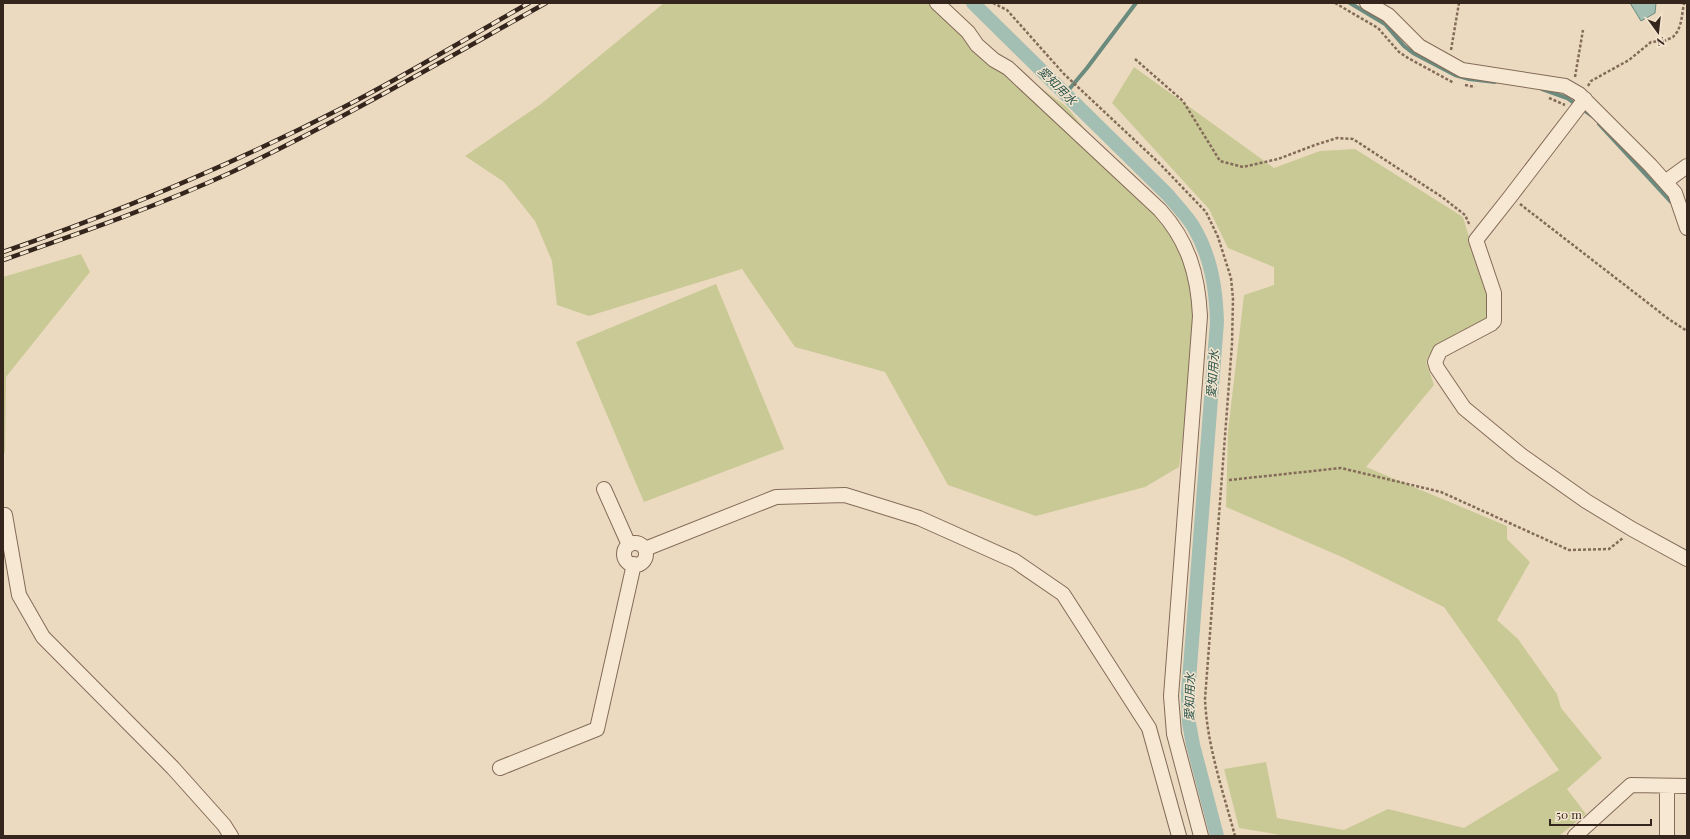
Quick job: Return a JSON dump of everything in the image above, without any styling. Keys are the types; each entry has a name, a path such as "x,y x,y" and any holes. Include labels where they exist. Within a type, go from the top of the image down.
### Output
{"street":[{"path":"937,3 968,32 977,45 994,60 1008,68 1160,210 1181,238 1193,268 1197,284 1200,316 1171,696 1174,734 1200,836"},
{"path":"1367,3 1388,15 1419,46 1462,70 1566,86 1579,95 1675,193 1687,228"},
{"path":"1579,95 1510,197 1476,240 1494,293 1494,321 1440,351 1435,362 1437,368 1457,400 1470,413 1521,455 1632,530 1687,559"},
{"path":"1665,182 1687,166"},
{"path":"604,489 629,545"},
{"path":"645,549 776,496 845,495 919,518 1015,562 1063,594 1149,728 1178,836"},
{"path":"5,515 19,595 43,637 173,768 224,825 231,836"},
{"path":"636,543 643,546 645,549 645,559 640,564 634,564 628,561 625,555 626,548 629,545 636,543"},
{"path":"500,768 597,729 634,564"},
{"path":"1575,836 1631,785 1687,786"},
{"path":"1667,786 1667,836"}],"path":[{"path":"1446,61 1450,55 1459,3"},
{"path":"1583,30 1574,85 1579,95 1591,81 1629,60 1651,42 1664,41 1673,37 1678,32 1684,3"},
{"path":"1135,59 1183,101 1220,161 1243,167 1278,159 1337,138 1353,139 1442,197 1465,215 1476,240"},
{"path":"1510,197 1670,320 1687,331"},
{"path":"1229,480 1341,468 1441,492 1569,550 1609,549 1632,530"}],"green space":[{"path":"664,3 934,3 1005,62 1067,107 1187,256 1198,319 1179,467 1145,487 1036,516 948,485 885,372 795,347 742,269 589,316 557,305 552,261 535,221 504,182 465,156 541,104"},
{"path":"1134,67 1274,168 1320,151 1355,149 1463,217 1472,247 1490,293 1491,320 1429,355 1426,362 1434,385 1366,467 1507,526 1507,539 1530,562 1497,620 1518,639 1557,694 1561,708 1602,758 1567,789 1586,814 1559,836 1286,836 1239,828 1224,769 1266,762 1277,818 1344,830 1388,809 1464,828 1559,770 1444,607 1342,557 1226,507 1228,431 1244,295 1274,285 1274,267 1228,248 1209,209 1112,103"},
{"path":"81,254 90,272 6,377 5,452 3,455 3,277"},
{"path":"716,284 784,449 644,502 576,342"}],"shaded area":[{"path":"1630,3 1656,3 1655,13 1641,21"}],"waterway":[{"name":"愛知用水","path":"973,3 1168,195 1193,226 1208,261 1214,285 1217,322 1188,693 1189,723 1193,745 1217,836"},
{"path":"1066,93 1087,68 1136,3"},
{"path":"1350,3 1385,24 1404,46 1413,53 1455,75 1469,79 1495,82"},
{"path":"1542,89 1567,98 1592,116"},
{"path":"1599,124 1671,202"}],"railway":[{"path":"3,252 132,204 217,168 301,129 413,70 529,3"},
{"path":"3,260 147,208 232,172 312,132 429,69 546,3"}]}
